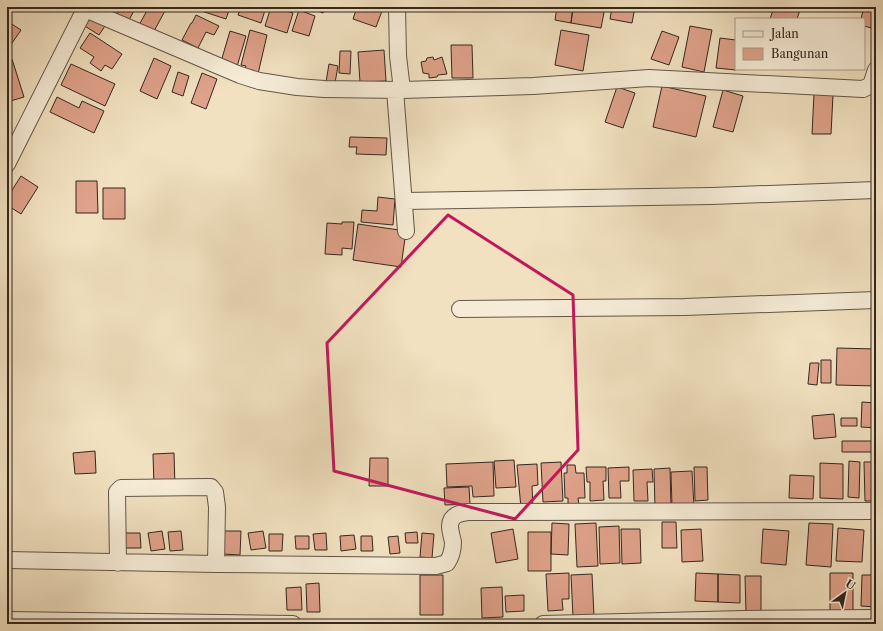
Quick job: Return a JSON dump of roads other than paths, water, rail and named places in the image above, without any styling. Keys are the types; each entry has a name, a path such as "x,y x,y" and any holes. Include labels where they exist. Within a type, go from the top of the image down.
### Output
{"street":[{"path":"397,7 399,90 406,231"},
{"path":"7,164 85,8 240,75 259,81 317,89 399,90 533,86 649,78 863,89 871,85 876,70"},
{"path":"404,201 712,196 876,190"},
{"path":"460,309 685,307 876,300"},
{"path":"118,563 117,492 121,488 211,487 215,492 216,507 216,564"},
{"path":"7,560 118,563 436,566 447,563 451,556 453,543 450,526 451,519 458,514 468,512 876,511"},
{"path":"543,624 744,619 876,618"},
{"path":"7,620 293,624"}]}
